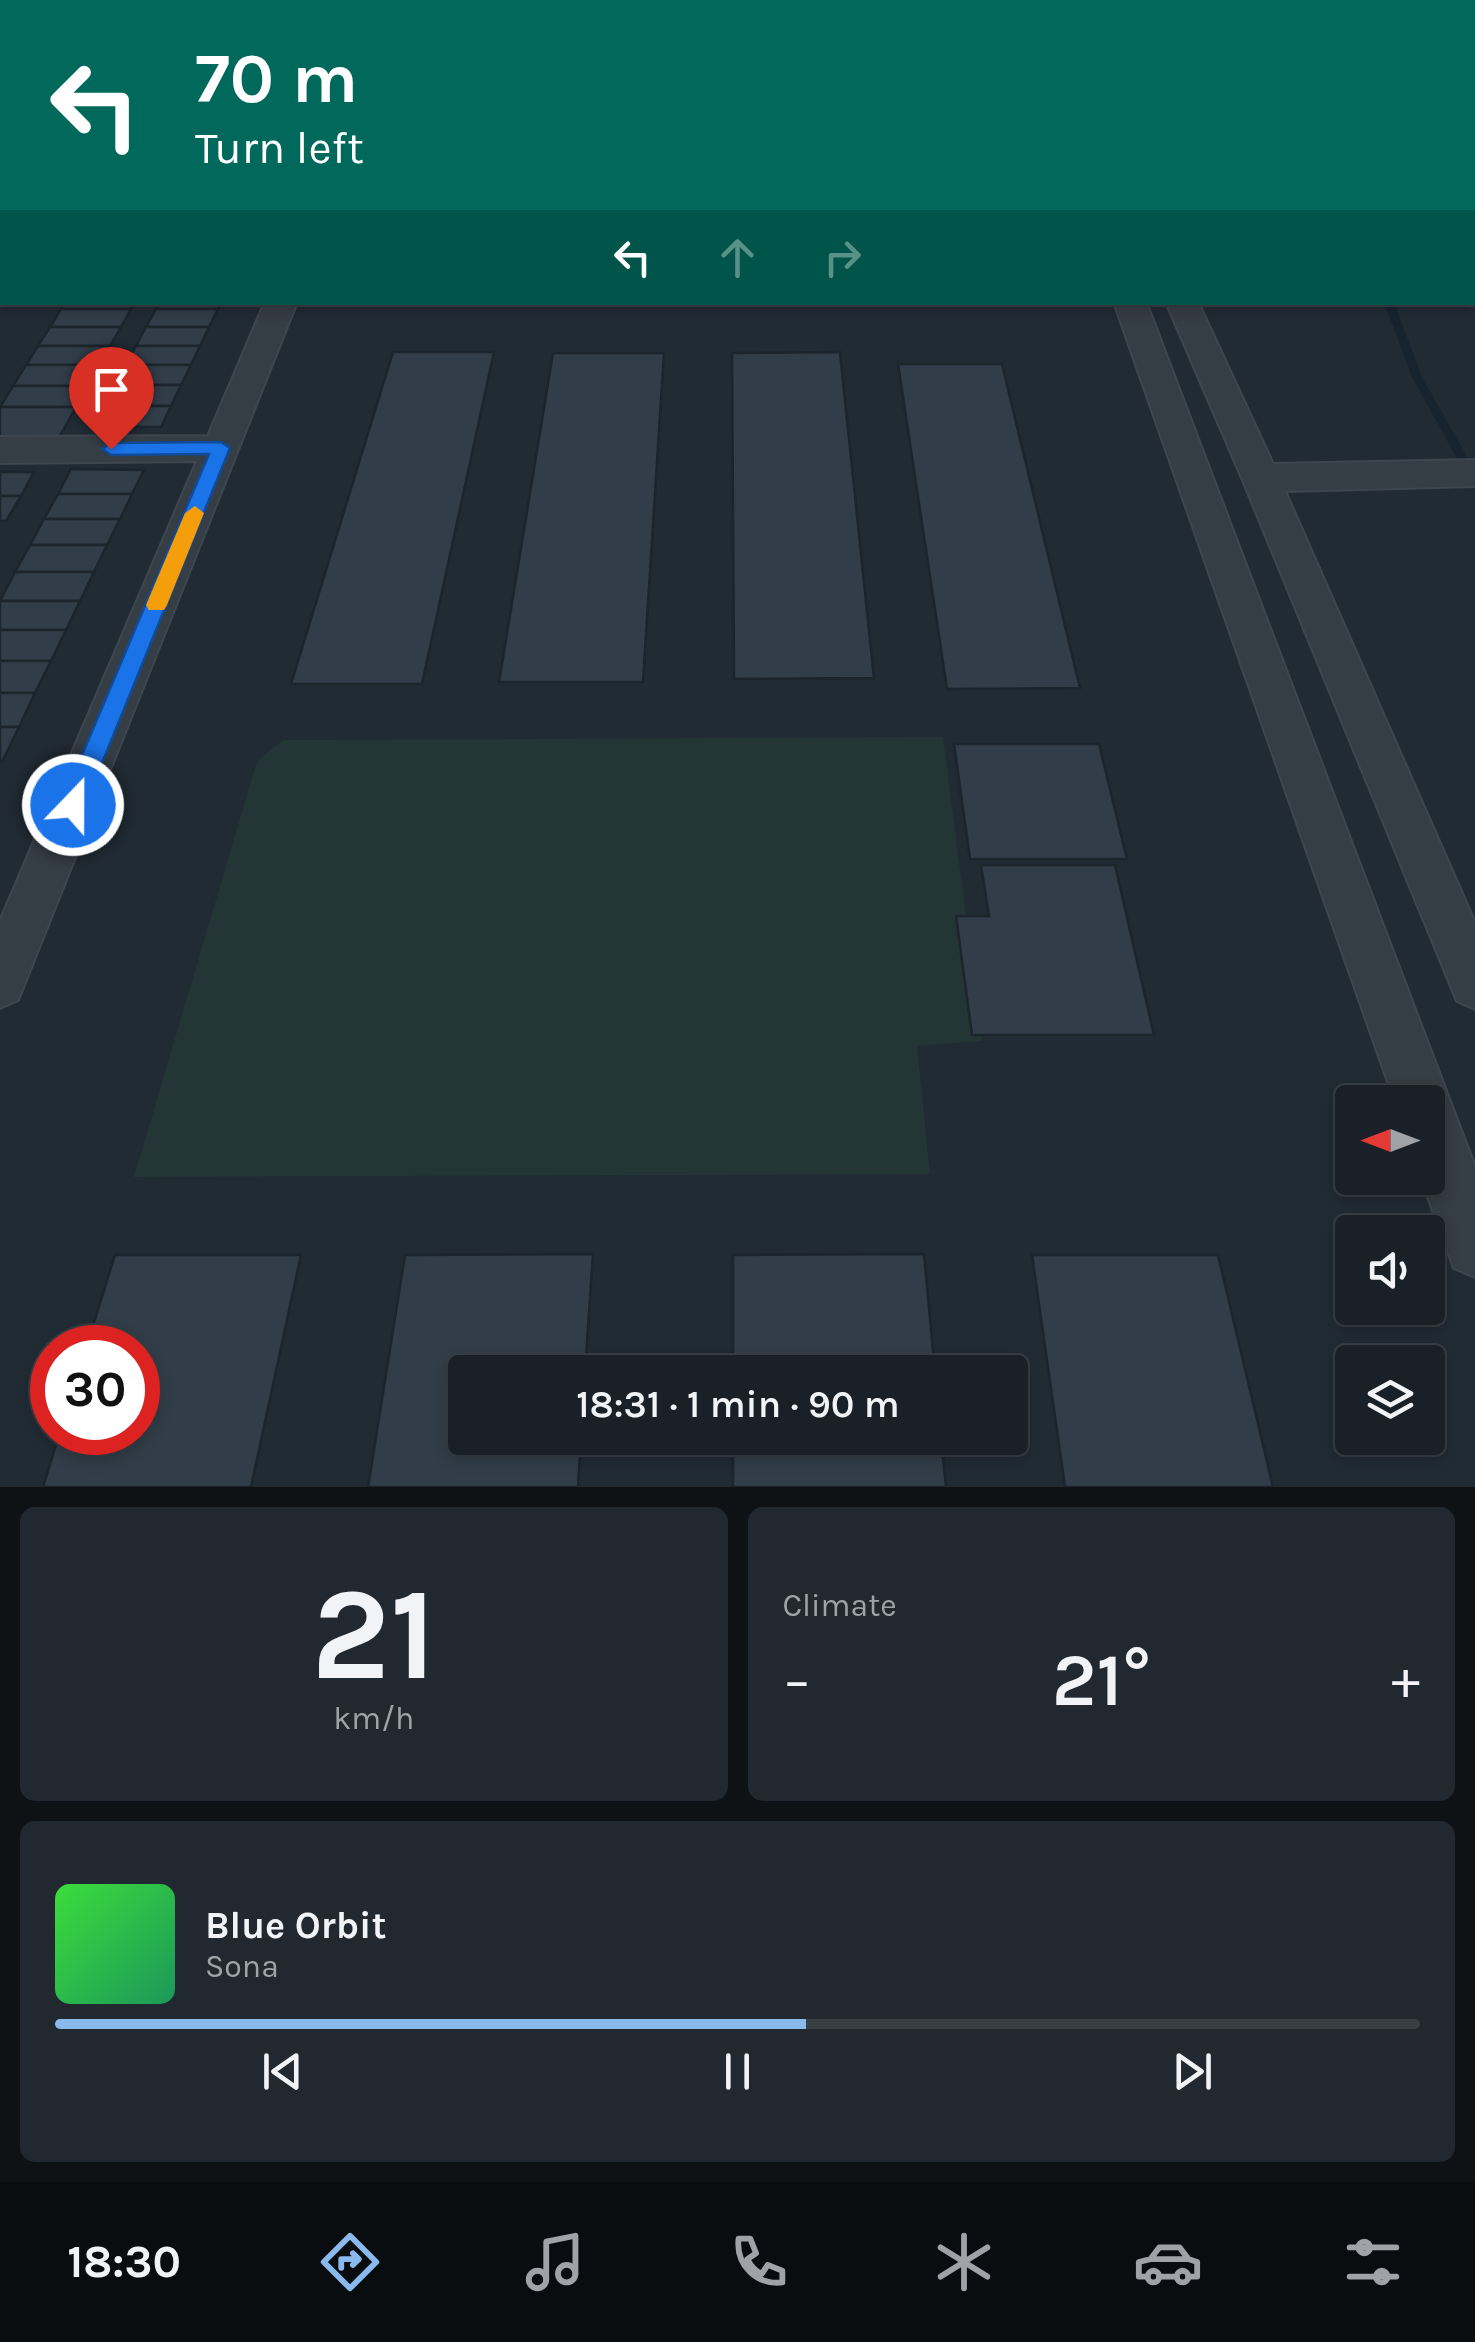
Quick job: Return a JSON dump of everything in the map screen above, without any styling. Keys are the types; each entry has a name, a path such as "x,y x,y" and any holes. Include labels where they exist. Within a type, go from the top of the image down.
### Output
{"street":[{"path":"5,959 280,305"},
{"path":"1131,305 1416,1085"},
{"path":"1183,305 1475,982"},
{"path":"0,450 221,448"},
{"path":"1261,478 1475,472"},
{"path":"1445,1164 1475,1248"}],"shaded area":[{"path":"943,737 982,1041 917,1046 930,1174 134,1177 257,761 283,740"}],"building":[{"path":"63,305 133,305 131,309 61,309"},
{"path":"158,305 220,305 218,309 156,309"},
{"path":"61,309 131,309 121,327 50,327"},
{"path":"156,309 218,309 209,327 146,327"},
{"path":"50,327 121,327 110,346 38,346"},
{"path":"146,327 209,327 200,346 136,346"},
{"path":"38,346 110,346 100,365 26,365"},
{"path":"136,346 200,346 191,365 125,365"},
{"path":"393,352 494,352 422,684 291,684"},
{"path":"840,352 874,678 734,679 732,353"},
{"path":"553,353 664,353 643,682 499,682"},
{"path":"898,364 1002,364 1080,688 947,689"},
{"path":"26,365 100,365 88,386 13,386"},
{"path":"125,365 191,365 181,385 115,385"},
{"path":"115,385 181,385 171,406 103,406"},
{"path":"13,386 88,386 76,407 0,407"},
{"path":"103,406 171,406 161,427 92,427"},
{"path":"0,407 76,407 57,441 0,441"},
{"path":"71,469 144,470 132,494 58,494"},
{"path":"0,472 34,472 21,496 0,496"},
{"path":"58,494 132,494 120,519 44,519"},
{"path":"0,496 21,496 6,521 0,521"},
{"path":"44,519 120,519 107,545 30,545"},
{"path":"30,545 107,545 94,572 15,572"},
{"path":"15,572 94,572 80,601 0,601"},
{"path":"0,601 80,601 66,630 0,630"},
{"path":"0,630 66,630 51,661 0,661"},
{"path":"0,661 51,661 35,693 0,693"},
{"path":"0,693 35,693 19,727 0,727"},
{"path":"0,727 19,727 2,762 0,762"},
{"path":"954,744 1099,744 1127,859 970,859"},
{"path":"981,865 1115,865 1154,1035 972,1035 956,916 989,916"},
{"path":"593,1254 586,1355 448,1355 448,1455 580,1455 578,1487 368,1487 405,1255"},
{"path":"924,1254 933,1355 733,1355 733,1255"},
{"path":"115,1255 301,1255 251,1487 43,1487 53,1455 160,1455 160,1325 93,1325"},
{"path":"1032,1255 1218,1255 1273,1487 1065,1487"},
{"path":"733,1455 943,1455 946,1487 733,1487"}],"waterway":[{"path":"1390,305 1417,377 1475,481"}],"slow traffic":[{"path":"156,605 195,513"}],"route":[{"path":"73,805 221,448 111,449"}]}
